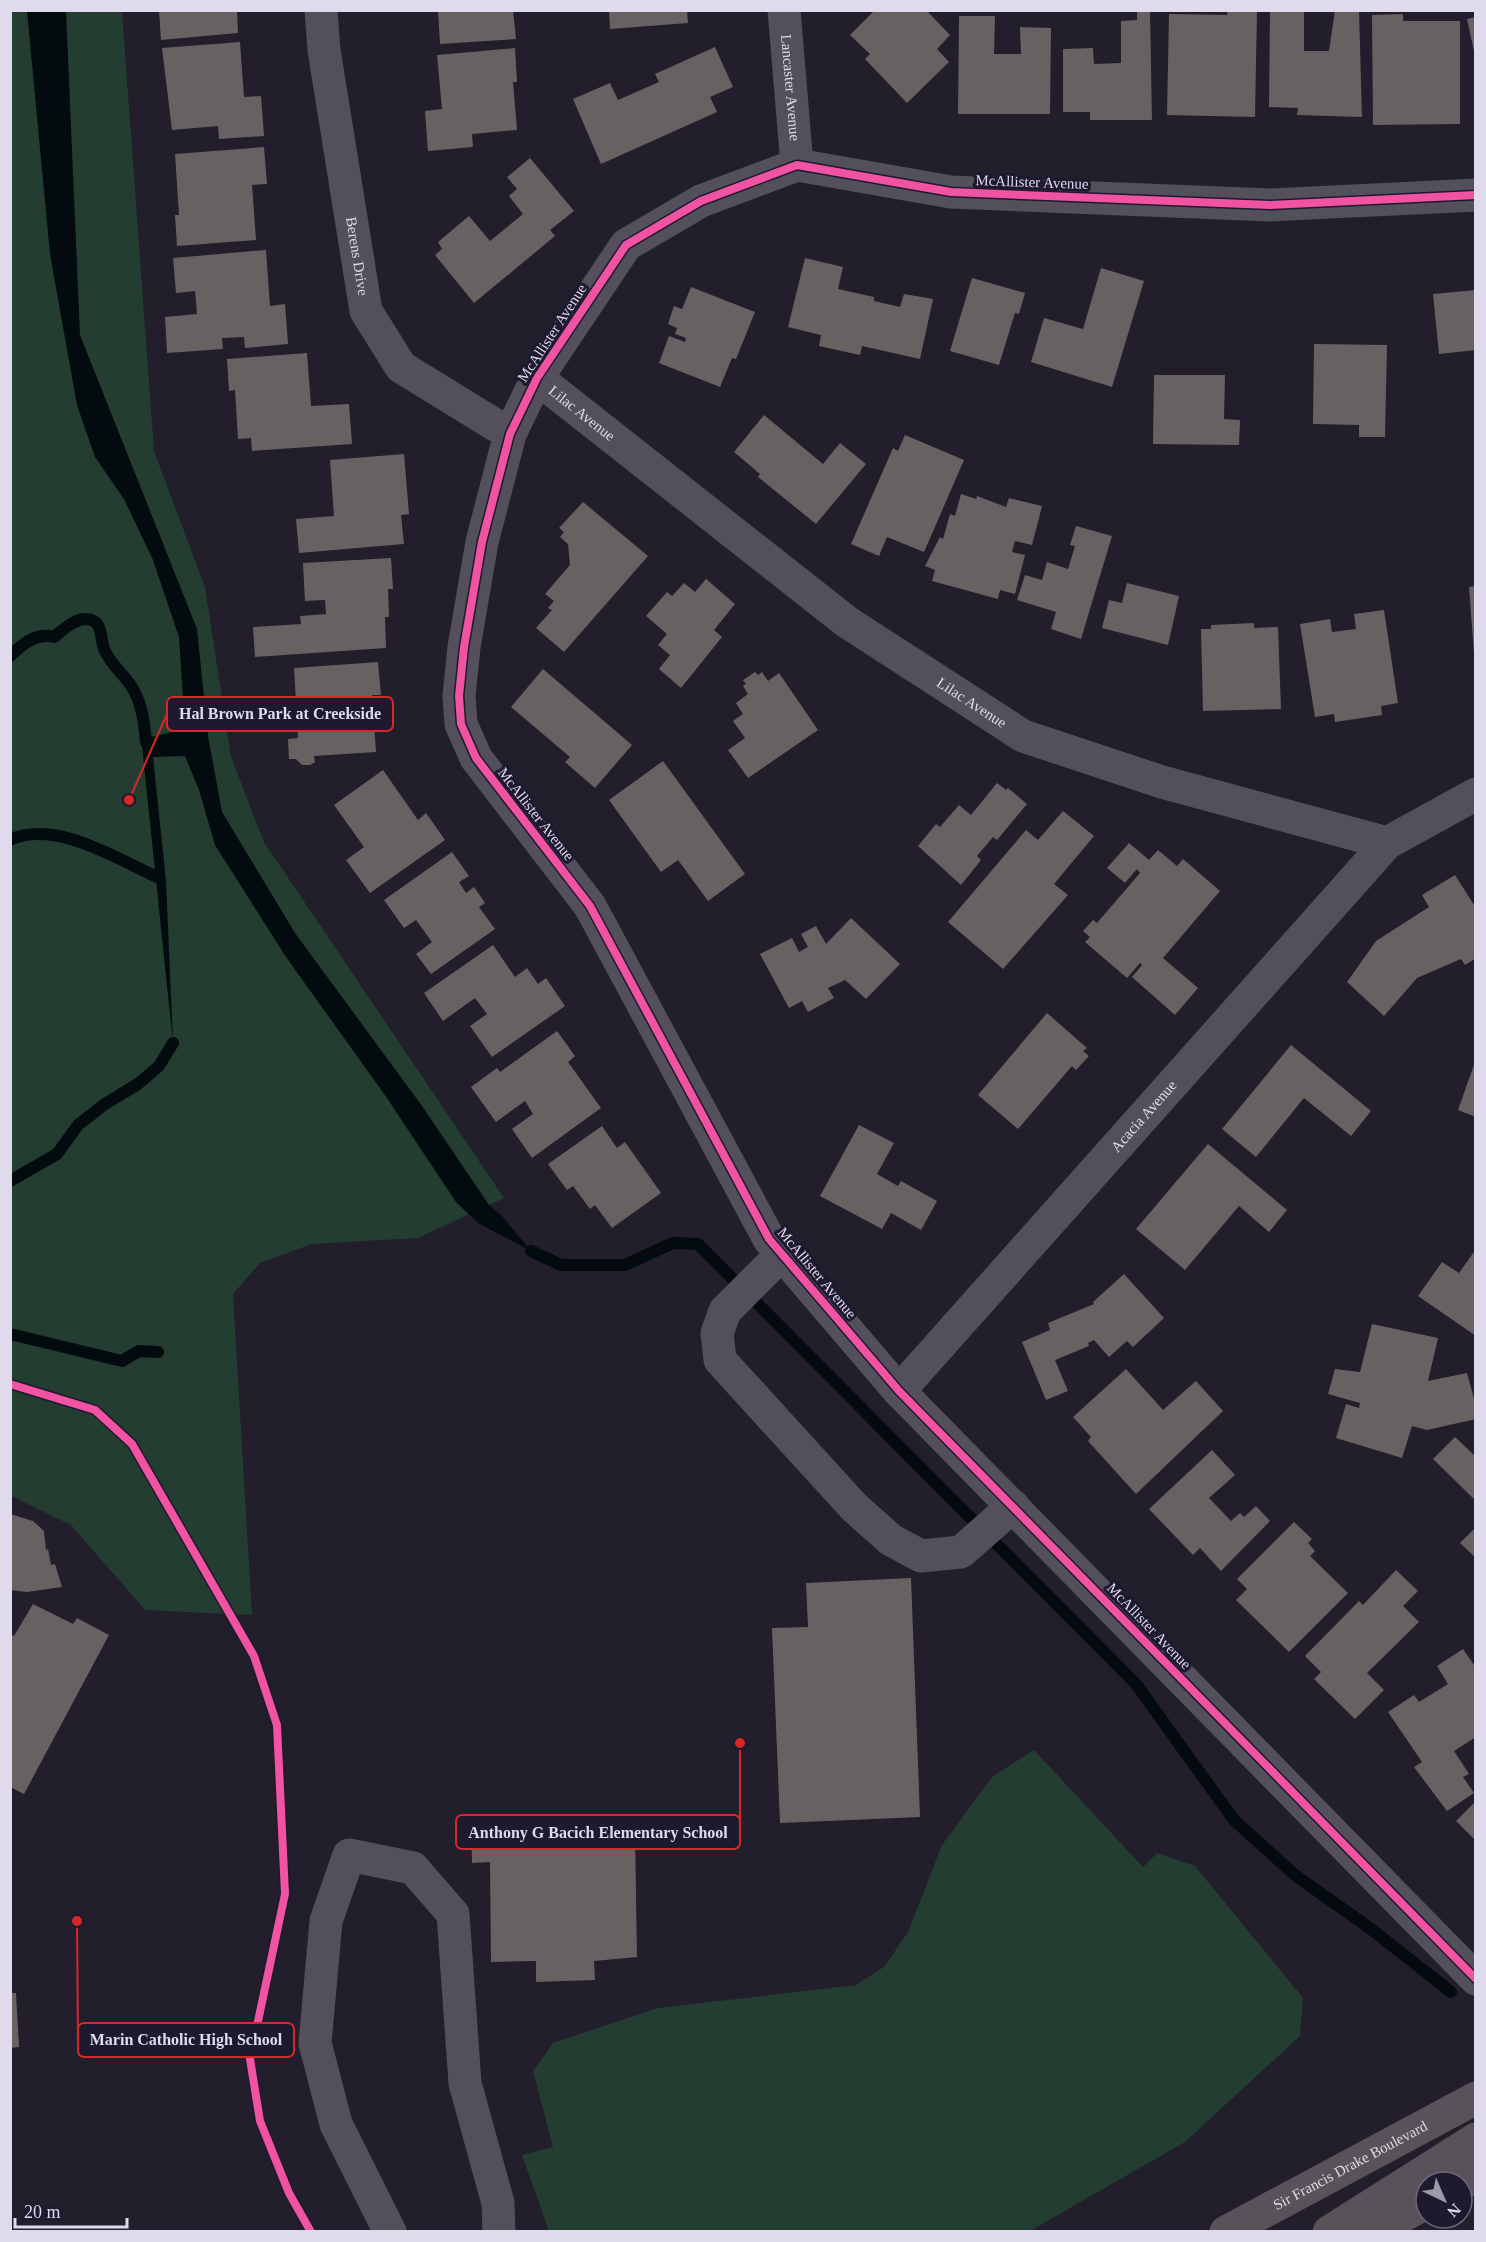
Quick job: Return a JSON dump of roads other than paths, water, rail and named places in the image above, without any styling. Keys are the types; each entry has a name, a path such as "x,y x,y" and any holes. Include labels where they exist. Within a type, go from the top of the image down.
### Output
{"main road":[{"name":"Sir Francis Drake Boulevard","path":"1226,2232 1476,2098"},
{"path":"1329,2232 1476,2139"},
{"path":"1373,2232 1414,2210"}],"street":[{"name":"Berens Drive","path":"321,10 324,50 366,311 401,367 510,434"},
{"name":"Lancaster Avenue","path":"784,10 797,165"},
{"name":"McAllister Avenue","path":"1476,195 1270,205 963,193 797,165 702,201 626,245 537,378 510,434 482,542 464,646 459,696 465,735 483,769 590,906 769,1239 773,1263 1476,1979"},
{"name":"Lilac Avenue","path":"537,378 847,622 1023,736 1162,782 1387,843"},
{"path":"1387,843 1476,794"},
{"name":"Acacia Avenue","path":"899,1390 1387,843"},
{"path":"773,1263 724,1311 717,1333 720,1360 854,1507 891,1540 921,1556 961,1552 1012,1506"},
{"path":"390,2232 336,2124 315,2043 326,1922 349,1856 413,1868 453,1914 465,2083 498,2204 500,2232"}],"waterway":[{"path":"10,656 25,643 36,638 54,637 77,621 92,620 99,627 107,656 130,684 137,698 146,742"},
{"path":"10,840 28,835 46,834 66,838 105,852 157,877"},
{"path":"10,1181 57,1154 78,1125 105,1104 138,1084 159,1066 173,1043"},
{"path":"531,1251 561,1265 625,1265 673,1243 698,1244 1136,1684 1234,1820 1295,1875 1371,1929 1451,1992"},
{"path":"10,1334 122,1361 139,1351 158,1352"}],"place":[{"name":"Hal Brown Park at Creekside","path":"129,800"},
{"name":"Anthony G Bacich Elementary School","path":"740,1743"},
{"name":"Marin Catholic High School","path":"77,1921"}]}
